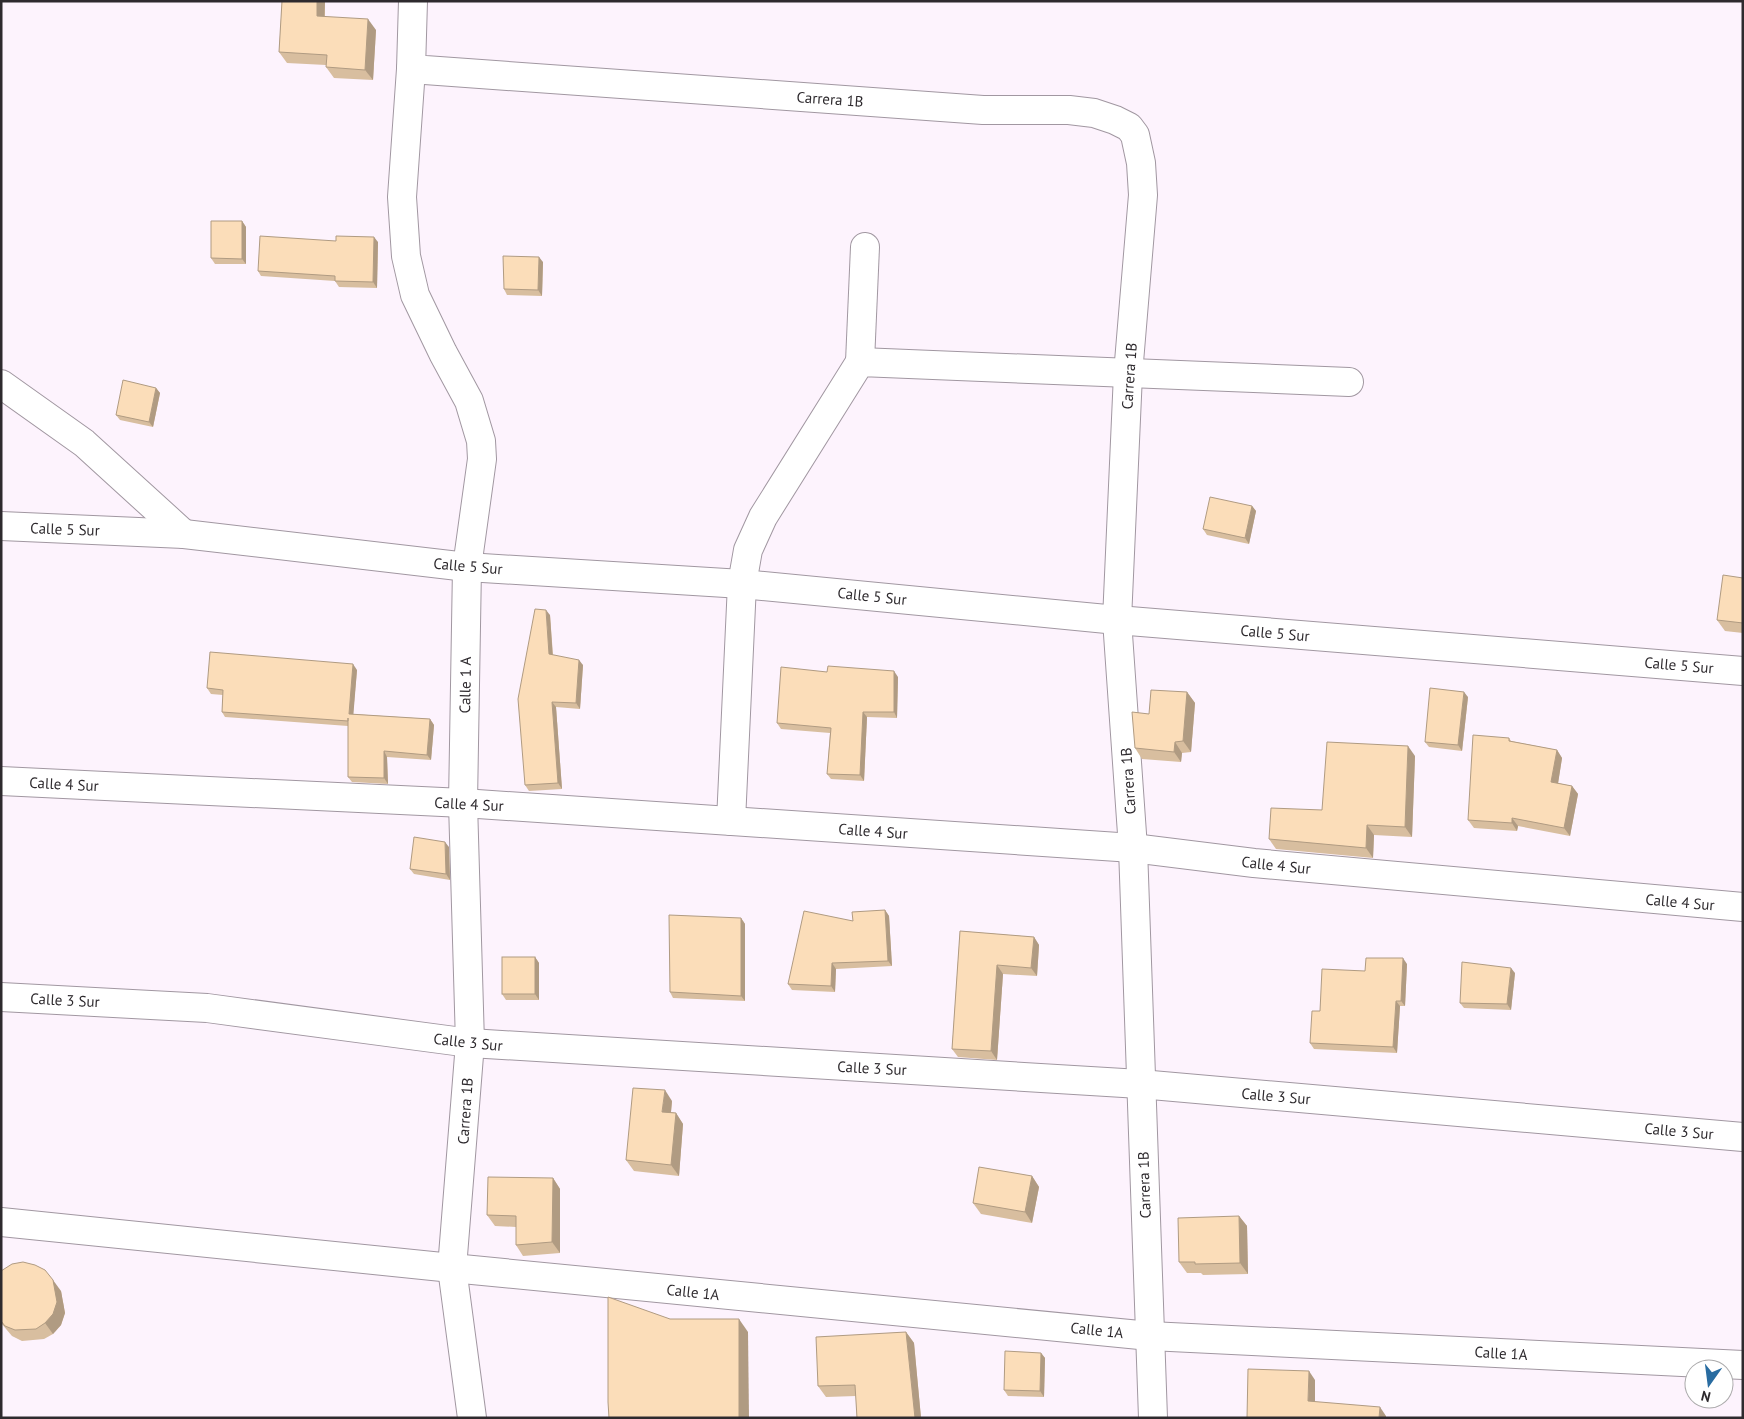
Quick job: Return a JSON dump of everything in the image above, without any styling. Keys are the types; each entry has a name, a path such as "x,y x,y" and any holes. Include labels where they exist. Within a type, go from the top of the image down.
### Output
{"street":[{"path":"411,69 413,1"},
{"name":"Carrera 1B","path":"411,69 983,110 1069,110 1094,113 1115,120 1128,127 1135,135 1141,163 1142,187 1128,374 1117,620 1133,848 1153,1418"},
{"name":"Calle 1 A","path":"411,69 402,197 406,256 415,295 469,401 481,441 482,459 467,567 463,803"},
{"path":"731,821 742,584 748,550 763,517 860,362 865,247"},
{"path":"860,362 1349,382"},
{"path":"1,384 84,443 184,534"},
{"name":"Calle 5 Sur","path":"1,526 184,534 467,567 742,584 1117,620 1743,670"},
{"name":"Calle 4 Sur","path":"1,781 463,803 1133,848 1254,863 1743,907"},
{"name":"Carrera 1B","path":"463,803 470,1043 452,1268 472,1418"},
{"name":"Calle 3 Sur","path":"1,997 207,1008 470,1043 1140,1084 1743,1136"},
{"name":"Calle 1A","path":"1,1222 1150,1336 1743,1365"}],"building":[{"path":"282,1 317,1 317,16 368,19 365,70 326,67 327,55 279,52"},
{"path":"211,221 242,221 242,259 211,258"},
{"path":"260,236 336,241 336,236 374,237 373,282 335,281 335,276 258,271"},
{"path":"503,256 539,257 538,290 504,289"},
{"path":"123,380 156,388 149,422 116,415"},
{"path":"1210,497 1252,506 1245,538 1203,529"},
{"path":"1723,575 1743,578 1743,623 1717,620"},
{"path":"535,609 546,610 549,654 579,660 576,703 552,702 558,783 525,785 518,699"},
{"path":"210,652 353,664 349,714 430,719 427,755 384,751 384,778 348,777 348,721 222,712 223,690 207,688"},
{"path":"828,666 894,671 894,712 863,712 860,775 827,774 831,728 777,723 781,667 827,672"},
{"path":"1430,688 1464,692 1458,745 1425,742"},
{"path":"1151,690 1187,692 1183,741 1175,742 1174,752 1135,748 1132,712 1149,714"},
{"path":"1473,735 1509,738 1509,741 1557,750 1551,782 1572,786 1564,828 1512,818 1512,823 1468,820"},
{"path":"1327,742 1408,746 1405,827 1367,825 1366,848 1269,839 1271,808 1322,810"},
{"path":"414,837 445,842 446,874 410,869"},
{"path":"885,910 888,961 832,963 831,986 788,984 804,911 853,921 852,912"},
{"path":"669,915 741,918 741,996 670,992"},
{"path":"960,931 1034,937 1031,968 997,965 991,1051 952,1049"},
{"path":"502,957 535,957 535,994 502,994"},
{"path":"1366,958 1403,958 1401,1001 1396,1001 1393,1047 1310,1043 1312,1011 1320,1011 1322,969 1365,971"},
{"path":"1462,962 1511,968 1507,1004 1460,1003"},
{"path":"633,1088 665,1090 662,1112 676,1113 671,1165 626,1160"},
{"path":"979,1167 1032,1176 1025,1212 973,1203"},
{"path":"488,1177 553,1178 552,1242 516,1245 516,1216 487,1215"},
{"path":"1239,1216 1240,1263 1195,1264 1195,1262 1179,1262 1178,1218"},
{"path":"23,1262 45,1270 53,1280 57,1302 53,1314 36,1329 15,1330 5,1326 1,1321 1,1271 12,1264"},
{"path":"608,1297 670,1319 739,1319 739,1418 609,1418"},
{"path":"906,1332 915,1418 857,1418 855,1385 818,1386 816,1337"},
{"path":"1005,1351 1041,1353 1040,1391 1004,1390"},
{"path":"1248,1369 1309,1371 1308,1401 1380,1407 1379,1418 1247,1418"}]}
